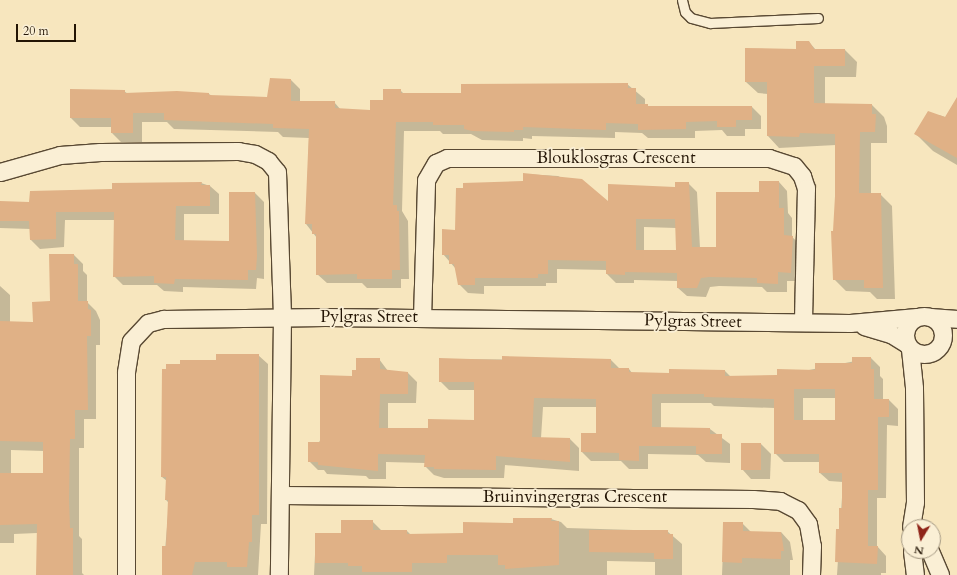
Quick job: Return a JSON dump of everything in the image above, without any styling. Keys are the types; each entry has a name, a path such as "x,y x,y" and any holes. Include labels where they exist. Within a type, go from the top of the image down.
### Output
{"street":[{"path":"0,172 60,155 100,152 238,151 255,154 268,161 277,172 282,317 279,575"},
{"name":"Blouklosgras Crescent","path":"422,318 426,180 436,164 447,158 769,158 794,166 802,176 806,188 803,322"},
{"name":"Pylgras Street","path":"126,575 126,372 131,341 139,329 148,323 163,319 282,317 850,323 924,317 957,319"},
{"path":"912,519 915,502 914,388 909,346 905,338 908,325 924,317 940,324 943,330 942,342 914,388"},
{"name":"Pylgras Street","path":"850,323 891,334 909,346"},
{"path":"909,346 922,354 936,350 957,338"},
{"name":"Bruinvingergras Crescent","path":"281,495 753,499 780,501 798,510 808,524 812,546 811,575"},
{"path":"915,502 920,519"},
{"path":"913,559 915,575"},
{"path":"933,559 940,575"}],"lane":[{"path":"682,0 685,12 691,18 710,23 818,18"}],"building":[{"path":"796,41 809,41 814,49 845,49 845,66 814,66 814,103 872,104 872,114 876,114 875,132 860,132 859,193 881,193 883,288 864,288 864,280 833,280 831,231 833,231 835,196 835,134 800,133 799,137 767,136 767,82 745,82 745,48 796,49"},
{"path":"270,78 291,79 291,101 335,101 335,108 370,110 370,100 383,100 383,89 401,89 401,93 461,93 461,84 628,83 628,88 636,88 636,104 648,104 648,106 752,106 752,120 736,120 736,127 717,127 717,121 686,122 686,129 638,130 638,124 606,123 606,130 523,127 523,130 514,130 514,132 472,131 464,129 464,125 433,125 433,122 396,122 393,205 397,205 397,211 399,211 400,270 392,270 392,279 357,279 357,274 316,275 316,234 312,234 312,224 305,224 309,129 273,128 273,124 164,120 164,113 133,113 133,133 111,133 111,118 70,118 70,89 125,90 125,93 177,91 209,93 209,95 267,97"},
{"path":"957,97 957,158 914,134 928,111 945,117"},
{"path":"523,173 582,179 608,201 608,184 675,187 675,182 689,182 692,247 716,247 716,192 759,192 759,181 779,181 779,208 784,208 784,235 793,236 791,273 778,272 778,284 757,283 757,278 709,277 701,278 697,288 677,288 677,273 625,272 625,275 606,274 606,261 548,260 548,274 538,274 538,278 475,278 475,285 458,285 454,264 449,264 449,255 442,255 442,229 455,230 456,188 463,188 463,183 523,181","holes":["636,219 675,219 676,250 636,250"]},
{"path":"202,182 201,185 210,185 210,206 176,206 175,240 229,241 229,192 255,192 256,270 248,270 248,280 175,279 174,284 154,283 154,276 113,277 114,212 56,212 56,239 30,240 29,221 0,221 0,201 29,202 30,191 112,189 112,183"},
{"path":"49,254 74,254 74,264 78,264 78,301 88,301 88,309 91,310 91,336 87,336 88,410 75,410 75,439 70,439 69,500 70,528 73,528 73,575 36,575 37,524 0,525 0,473 43,473 43,442 0,441 0,321 33,322 32,302 50,301"},
{"path":"216,354 259,354 259,515 252,515 252,542 249,542 247,567 227,567 227,562 195,562 192,575 162,575 162,546 166,546 168,500 165,500 166,477 161,477 162,369 166,369 166,364 180,364 180,360 216,360"},
{"path":"502,356 611,359 611,368 629,368 629,372 669,373 669,369 725,370 725,376 777,375 777,369 815,370 815,363 852,363 852,357 871,357 871,369 874,369 874,399 889,399 889,417 878,417 878,490 868,490 868,546 878,546 877,564 835,562 836,529 839,529 839,508 842,508 842,473 819,473 819,454 774,454 774,399 704,397 704,394 652,394 652,427 710,428 710,434 722,434 722,454 696,454 696,446 639,446 639,461 619,460 619,453 581,452 581,433 596,433 596,399 534,398 532,437 570,438 570,462 496,456 496,470 434,469 434,467 424,467 425,455 378,454 378,471 318,465 318,462 308,462 308,442 320,442 320,375 352,376 352,370 356,370 356,358 380,358 380,369 408,372 408,394 380,394 379,428 428,428 428,419 474,420 474,382 439,382 439,358 502,360","holes":["794,389 835,389 835,420 794,420"]},
{"path":"741,443 761,443 761,470 741,470"},
{"path":"513,518 552,518 551,521 559,521 559,565 505,569 505,565 498,565 498,555 447,555 447,563 412,563 412,572 362,572 362,566 348,566 348,563 315,563 315,533 341,533 341,520 373,520 373,530 407,530 407,534 463,533 463,522 513,523"},
{"path":"723,522 743,522 743,531 781,532 784,551 781,551 781,559 742,558 742,563 722,562"},
{"path":"589,530 668,530 668,534 673,534 673,559 654,559 654,553 589,552"}]}
